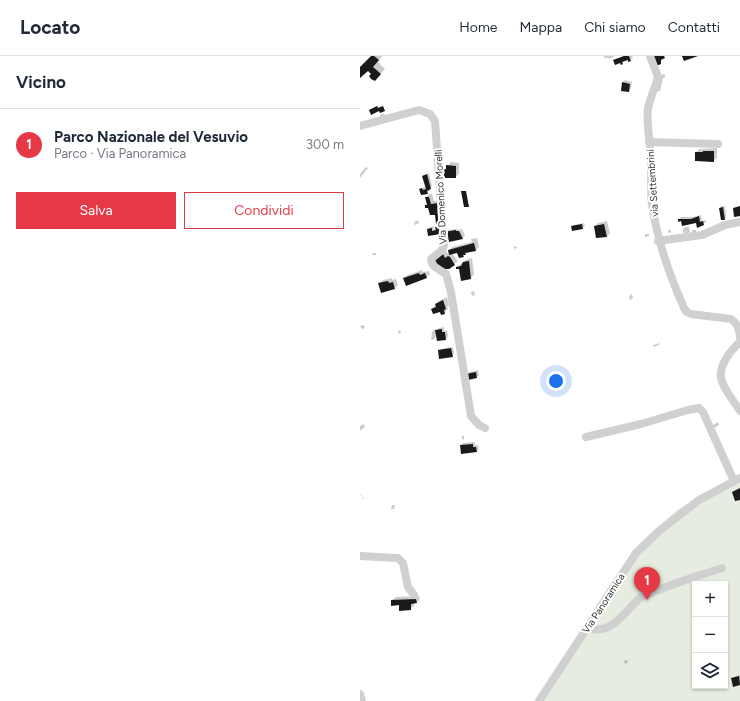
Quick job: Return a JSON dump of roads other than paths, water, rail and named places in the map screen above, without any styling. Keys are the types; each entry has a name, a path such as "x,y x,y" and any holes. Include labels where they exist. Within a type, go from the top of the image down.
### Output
{"street":[{"name":"via Settembrini","path":"650,56 658,78 648,108 652,204 658,241 669,274 687,312 691,314 731,319 736,322 739,328 740,337"},
{"name":"Via Domenico Morelli","path":"360,126 419,110 430,114 435,121 444,246 441,251 430,259 434,266 446,274 451,292 471,416 479,425 485,428"},
{"path":"649,142 718,144"},
{"path":"658,241 702,234 725,225 740,222"},
{"path":"740,342 728,355 721,372 721,378 724,385 740,411"},
{"path":"586,436 641,424 699,408 704,412 737,480"},
{"name":"Via Panoramica","path":"539,701 636,553 658,531 700,500 737,480"},
{"path":"360,556 398,558 403,563 408,587 414,595"},
{"path":"587,628 594,630 610,626 620,620 641,598 670,584 722,568"},
{"path":"360,694 362,701"}],"place":[{"name":"Parco Nazionale del Vesuvio","path":"647,600"}]}
